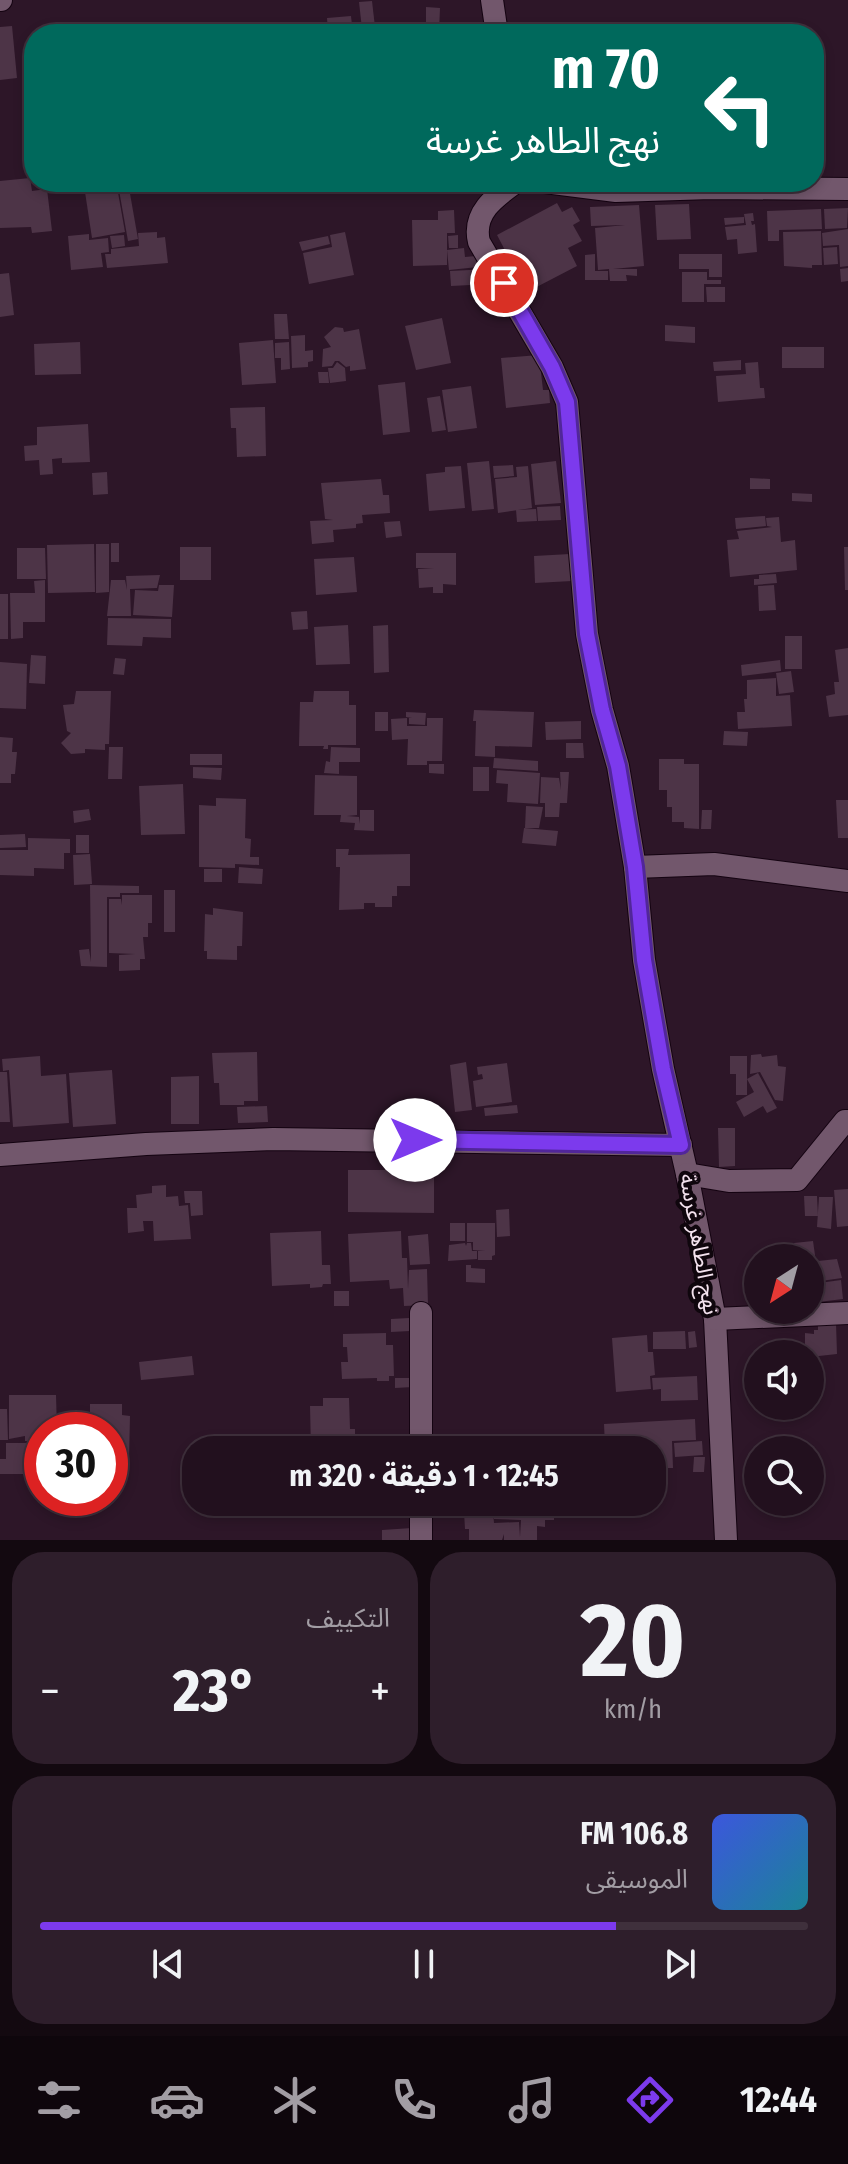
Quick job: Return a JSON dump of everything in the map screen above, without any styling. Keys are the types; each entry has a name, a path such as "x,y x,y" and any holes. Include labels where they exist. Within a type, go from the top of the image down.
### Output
{"street":[{"path":"492,0 496,24"},
{"path":"824,189 848,189"},
{"name":"نهج الطاهر غرسة","path":"502,192 489,201 477,233 479,242 552,367 567,402 587,634 602,710 618,766 635,867 644,960 663,1069 715,1319 726,1540"},
{"path":"635,867 714,864 848,881"},
{"path":"687,1174 729,1181 797,1180 848,1121"},
{"path":"0,1155 146,1144 273,1139 681,1145"},
{"path":"421,1313 421,1436"},
{"path":"715,1319 848,1313"},
{"path":"421,1516 421,1540"}],"building":[{"path":"372,1 375,24 361,24 359,2"},
{"path":"426,7 440,8 439,24 426,24"},
{"path":"351,16 352,24 327,24 327,18"},
{"path":"12,26 17,78 0,80 0,27"},
{"path":"24,179 24,192 47,192 52,231 32,233 31,227 0,228 0,181"},
{"path":"85,192 118,192 125,232 92,238"},
{"path":"119,192 130,192 138,239 128,241"},
{"path":"557,203 562,212 572,207 580,221 573,225 582,241 568,248 577,266 527,292 497,235"},
{"path":"689,204 691,239 657,240 655,205"},
{"path":"639,205 644,266 613,269 637,269 637,276 626,275 627,281 610,281 609,269 598,270 595,228 625,225 591,226 590,207"},
{"path":"848,208 847,228 825,229 824,209"},
{"path":"821,209 822,229 779,230 779,241 768,241 767,211"},
{"path":"454,210 455,233 447,233 447,265 413,266 412,220 438,220 438,211"},
{"path":"753,213 754,221 751,221 752,225 755,224 757,252 738,254 737,239 727,240 725,227 746,225 744,214"},
{"path":"744,217 744,223 725,225 724,218"},
{"path":"848,229 848,266 840,267 839,245 823,246 822,233"},
{"path":"821,231 822,265 812,265 812,268 784,266 783,232"},
{"path":"157,232 157,238 165,237 168,263 107,268 105,254 111,254 111,249 139,246 138,233"},
{"path":"345,232 354,275 309,284 303,253 332,247 330,235"},
{"path":"89,234 89,240 108,238 109,252 101,253 103,267 71,270 68,236"},
{"path":"124,235 125,246 112,248 110,236"},
{"path":"458,235 458,248 449,248 448,236"},
{"path":"328,236 330,244 302,251 299,242"},
{"path":"837,247 838,264 824,265 823,248"},
{"path":"464,248 465,257 476,256 478,267 449,270 447,250"},
{"path":"595,254 595,271 608,271 608,280 585,280 585,255"},
{"path":"679,254 722,254 722,277 709,277 709,269 679,269"},
{"path":"848,268 848,281 841,282 840,269"},
{"path":"489,269 490,284 451,286 450,271"},
{"path":"682,272 707,272 707,280 721,280 721,284 704,284 704,302 682,302"},
{"path":"9,273 14,315 0,317 0,274"},
{"path":"706,287 725,287 725,302 707,302"},
{"path":"274,314 287,314 289,339 275,339"},
{"path":"442,318 451,363 416,370 405,326"},
{"path":"665,325 695,327 695,343 665,341"},
{"path":"335,327 343,328 344,332 359,329 366,369 350,371 350,366 346,367 339,361 322,367 323,349 331,347 324,337"},
{"path":"305,335 305,351 313,350 313,361 308,362 308,367 292,368 291,336"},
{"path":"273,340 276,383 242,385 239,343"},
{"path":"80,342 81,374 35,375 34,344"},
{"path":"289,342 290,369 281,370 281,358 275,358 275,343"},
{"path":"782,347 824,347 824,368 782,368"},
{"path":"539,355 543,390 549,390 550,403 506,408 501,358"},
{"path":"741,360 741,370 714,371 713,362"},
{"path":"337,362 345,368 346,381 330,383 328,368 333,368"},
{"path":"758,362 760,388 764,388 765,398 718,402 716,376 746,374 745,363"},
{"path":"318,372 328,372 329,383 319,383"},
{"path":"405,382 410,432 383,435 378,385"},
{"path":"471,386 477,428 448,432 442,390"},
{"path":"440,396 446,430 432,432 427,398"},
{"path":"265,407 266,456 237,457 236,428 231,428 230,408"},
{"path":"88,424 90,462 62,463 62,458 52,459 53,474 40,475 39,460 25,461 24,446 37,445 37,427"},
{"path":"489,461 494,509 472,511 467,463"},
{"path":"556,461 561,503 535,505 531,464"},
{"path":"513,465 514,476 494,478 493,466"},
{"path":"461,466 465,508 429,511 426,474 445,472 445,467"},
{"path":"528,466 532,508 498,513 495,479 517,477 516,467"},
{"path":"107,472 108,494 93,495 92,473"},
{"path":"750,478 770,479 770,489 750,489"},
{"path":"381,479 383,495 389,495 390,513 362,515 363,523 356,524 356,528 333,530 334,542 312,544 310,521 333,520 325,519 321,483"},
{"path":"792,493 812,494 812,502 792,501"},
{"path":"560,506 561,520 538,521 537,507"},
{"path":"536,509 537,521 517,522 516,510"},
{"path":"765,516 766,526 736,529 735,518"},
{"path":"779,517 781,542 795,540 797,570 730,577 727,540 739,539 737,531 772,527 767,526 766,518"},
{"path":"400,521 402,536 386,538 384,522"},
{"path":"111,543 119,543 119,562 111,562"},
{"path":"94,544 95,592 48,593 47,545"},
{"path":"96,544 109,544 109,592 96,593"},
{"path":"180,547 211,547 211,580 180,580"},
{"path":"844,547 848,547 848,590 845,590"},
{"path":"17,548 45,548 46,579 17,579"},
{"path":"416,553 456,553 456,585 443,584 443,593 433,593 433,587 419,588 418,569 434,568 416,568"},
{"path":"570,554 572,581 535,583 534,556"},
{"path":"354,557 357,592 316,595 314,559"},
{"path":"776,574 777,583 754,585 754,579 759,579 759,575"},
{"path":"160,575 157,588 130,589 131,616 107,616 111,580 125,580 127,590 126,576"},
{"path":"45,580 45,622 23,622 23,638 11,639 10,593 35,593 34,581"},
{"path":"159,585 174,585 172,617 133,615 135,590 158,591"},
{"path":"774,585 776,610 759,611 758,586"},
{"path":"0,594 8,594 8,639 0,639"},
{"path":"307,611 308,629 293,630 291,612"},
{"path":"108,618 171,619 171,638 143,637 142,646 107,645"},
{"path":"348,625 350,664 316,665 314,627"},
{"path":"388,625 389,672 374,673 373,626"},
{"path":"785,636 802,636 802,669 785,669"},
{"path":"848,648 848,715 829,717 826,696 835,694 834,682 839,682 835,650"},
{"path":"31,655 46,656 45,684 29,683"},
{"path":"115,658 126,659 124,675 113,674"},
{"path":"780,660 781,671 742,676 741,665"},
{"path":"0,662 27,664 26,709 0,708"},
{"path":"791,671 794,692 779,694 776,673"},
{"path":"776,678 776,696 790,695 792,726 738,729 737,712 745,712 747,680"},
{"path":"76,691 111,691 109,744 105,744 105,750 85,749 85,753 71,754 61,743 71,733 67,731 63,705 74,704"},
{"path":"314,691 349,691 349,705 356,705 356,745 328,745 328,749 323,749 324,746 299,746 300,702 313,702"},
{"path":"474,710 534,712 532,747 495,746 495,757 475,756"},
{"path":"375,712 388,712 388,731 375,731"},
{"path":"406,712 426,713 425,725 409,724 409,718 412,718 406,717"},
{"path":"407,718 407,726 427,726 427,718 443,718 442,761 407,765 408,739 392,740 391,719"},
{"path":"581,721 581,739 546,740 545,722"},
{"path":"724,731 748,732 747,746 723,745"},
{"path":"0,737 13,738 12,752 17,752 11,783 0,783"},
{"path":"566,743 583,743 584,758 566,758"},
{"path":"109,747 123,747 122,779 108,779"},
{"path":"331,747 360,748 360,762 339,762 339,774 324,773 326,761 330,762"},
{"path":"190,754 222,754 222,765 190,765"},
{"path":"494,758 538,761 538,771 493,768"},
{"path":"659,759 684,759 684,764 699,764 699,829 684,828 684,822 672,822 672,807 667,807 667,790 659,790"},
{"path":"429,764 444,764 444,774 429,773"},
{"path":"193,767 222,768 221,780 193,778"},
{"path":"473,767 489,767 489,791 473,791"},
{"path":"497,770 540,773 538,804 507,802 508,784 496,783"},
{"path":"560,772 569,772 567,803 560,803 559,817 545,817 545,803 540,803 541,777 559,778 561,790"},
{"path":"315,775 357,776 357,815 347,816 359,817 360,824 360,810 374,810 374,831 354,830 355,823 340,822 341,815 314,815"},
{"path":"183,784 185,834 141,835 139,786"},
{"path":"216,798 246,799 245,838 251,839 250,857 259,857 259,865 199,867 199,805 216,806"},
{"path":"836,800 848,800 848,838 838,838"},
{"path":"526,806 543,807 539,828 525,828"},
{"path":"89,809 91,820 74,823 73,811"},
{"path":"702,810 712,810 711,829 701,829"},
{"path":"524,828 558,831 556,846 522,843"},
{"path":"25,834 26,847 0,848 0,835"},
{"path":"76,835 89,835 89,853 76,853"},
{"path":"28,838 70,839 70,853 64,853 64,869 34,868 34,876 0,875 0,850 28,850"},
{"path":"336,849 349,849 348,855 410,854 410,886 397,886 397,896 392,896 392,907 375,907 375,903 364,903 364,909 339,910 340,867 336,867"},
{"path":"90,854 92,884 74,885 73,855"},
{"path":"239,867 263,869 262,884 238,883"},
{"path":"204,869 222,869 222,882 204,882"},
{"path":"90,885 139,886 139,893 107,897 107,967 81,966 79,950 89,949 91,962"},
{"path":"164,890 175,890 175,932 164,932"},
{"path":"122,895 152,895 152,923 148,923 148,937 143,937 145,959 140,959 140,970 119,971 119,955 135,954 109,953 109,899 121,899 122,905"},
{"path":"213,908 243,912 242,946 237,946 237,960 207,959 207,951 204,951 205,914 213,915"},
{"path":"257,1052 258,1101 244,1101 244,1105 220,1105 219,1083 214,1083 212,1053"},
{"path":"761,1054 762,1057 777,1055 778,1066 786,1067 783,1101 775,1100 760,1072 750,1074 751,1055"},
{"path":"40,1056 41,1076 66,1074 69,1123 13,1127 9,1070 3,1071 2,1059"},
{"path":"730,1056 747,1056 747,1095 736,1095 736,1074 730,1074"},
{"path":"466,1062 472,1110 455,1112 450,1065"},
{"path":"507,1063 512,1102 476,1107 473,1081 483,1079 482,1074 478,1075 477,1067"},
{"path":"112,1070 116,1124 73,1127 69,1073"},
{"path":"0,1072 7,1072 10,1122 0,1122"},
{"path":"758,1073 777,1108 767,1113 763,1106 744,1117 736,1102 754,1092 747,1079"},
{"path":"199,1076 199,1124 171,1124 171,1077"},
{"path":"517,1105 518,1113 485,1116 484,1108"},
{"path":"267,1106 268,1122 238,1123 237,1107"},
{"path":"718,1128 735,1128 735,1166 719,1167"},
{"path":"348,1170 434,1170 434,1213 348,1212"},
{"path":"166,1185 166,1197 178,1196 179,1206 188,1205 191,1239 154,1241 153,1221 143,1221 144,1231 128,1233 127,1208 137,1208 136,1195 152,1193 152,1186"},
{"path":"848,1189 848,1226 837,1227 834,1190"},
{"path":"184,1191 202,1191 203,1215 191,1216 190,1203 185,1203"},
{"path":"804,1196 817,1196 818,1216 805,1216"},
{"path":"819,1197 833,1197 831,1229 817,1227"},
{"path":"509,1209 510,1236 497,1237 496,1210"},
{"path":"450,1223 465,1223 465,1241 450,1241"},
{"path":"467,1223 495,1223 495,1255 492,1260 478,1260 478,1251 485,1251 473,1250 473,1242 467,1242"},
{"path":"321,1231 322,1265 330,1265 331,1284 310,1288 310,1284 272,1286 270,1233"},
{"path":"401,1231 402,1258 407,1258 408,1289 409,1270 427,1269 428,1305 404,1306 403,1288 390,1289 389,1280 350,1282 348,1234"},
{"path":"428,1234 430,1264 410,1265 408,1236"},
{"path":"465,1243 466,1246 471,1243 472,1251 477,1251 477,1259 448,1261 449,1245"},
{"path":"837,1259 842,1278 824,1281 824,1260"},
{"path":"466,1265 485,1269 485,1283 466,1282"},
{"path":"841,1280 843,1299 824,1301 824,1282"},
{"path":"334,1291 349,1291 349,1306 334,1306"},
{"path":"409,1318 410,1331 391,1332 391,1319"},
{"path":"836,1323 837,1354 824,1355 824,1340 805,1340 805,1333 814,1334 814,1330 818,1330 818,1324"},
{"path":"685,1331 686,1349 653,1349 653,1332"},
{"path":"695,1331 697,1347 689,1348 688,1332"},
{"path":"386,1333 386,1345 393,1345 394,1376 389,1376 389,1381 377,1381 377,1378 342,1379 341,1362 348,1362 343,1334"},
{"path":"647,1335 648,1352 653,1352 655,1375 650,1376 651,1389 616,1392 612,1338"},
{"path":"192,1356 194,1375 141,1380 139,1362"},
{"path":"697,1376 698,1400 661,1401 661,1389 653,1390 652,1378"},
{"path":"395,1378 412,1378 413,1387 395,1388"},
{"path":"9,1395 56,1395 56,1412 24,1412 24,1436 9,1439"},
{"path":"323,1398 349,1398 350,1429 355,1429 355,1436 311,1436 310,1406 323,1406"},
{"path":"90,1404 122,1404 122,1412 90,1412"},
{"path":"0,1409 7,1409 8,1440 0,1440"},
{"path":"128,1416 130,1416 128,1460"},
{"path":"695,1419 696,1440 672,1441 673,1468 666,1468 666,1436 605,1436 604,1424"},
{"path":"702,1441 703,1455 675,1457 674,1443"},
{"path":"6,1443 24,1443 24,1474 0,1474 0,1459 6,1459"},
{"path":"694,1457 705,1457 704,1472 693,1472"},
{"path":"464,1516 493,1516 494,1523 519,1522 520,1537 521,1520 494,1519 494,1516 554,1516 554,1520 545,1520 545,1527 537,1526 537,1540 504,1540 504,1534 502,1540 469,1540"},
{"path":"412,1528 412,1540 382,1540 382,1530"}],"route":[{"path":"415,1140 681,1145 663,1069 644,960 635,867 618,766 602,710 587,634 567,402 552,367 504,283"}]}
